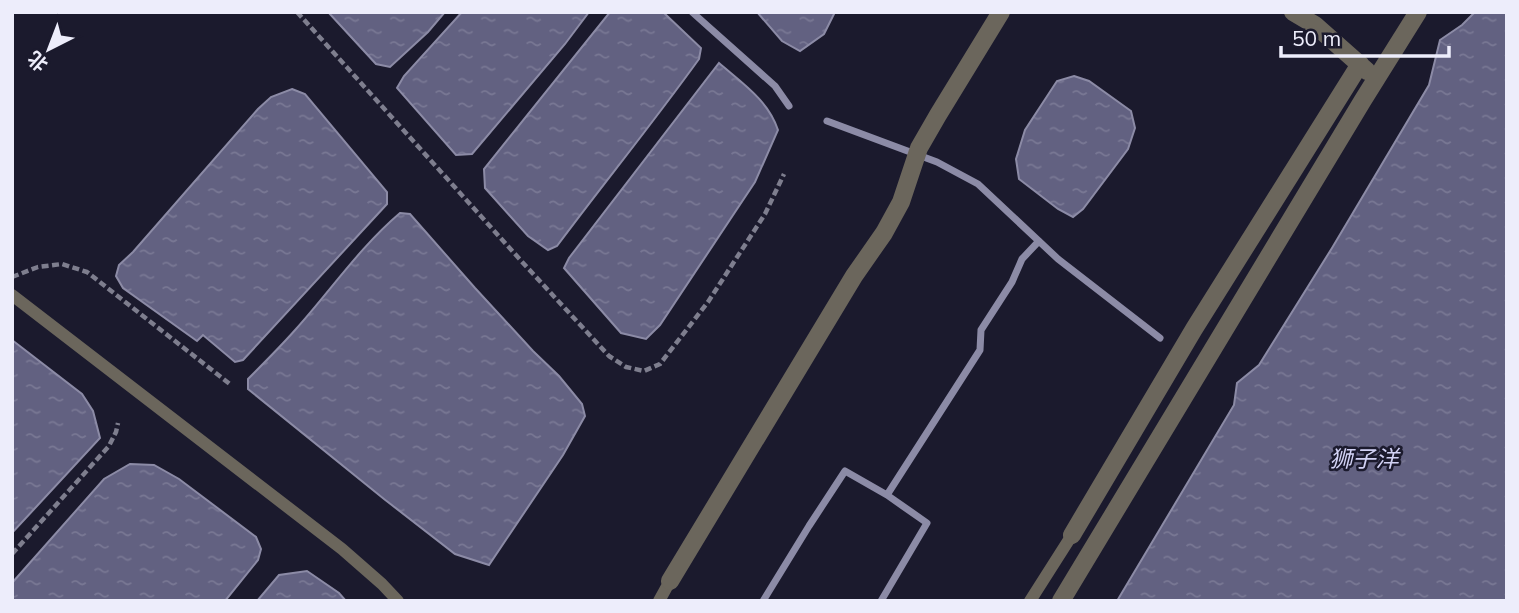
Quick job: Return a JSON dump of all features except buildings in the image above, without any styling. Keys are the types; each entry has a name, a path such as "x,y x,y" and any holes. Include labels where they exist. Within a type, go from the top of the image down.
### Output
{"street":[{"path":"670,581 854,276 884,233 901,202 919,148 1001,12"},
{"path":"1293,12 1315,25 1376,79"},
{"path":"1061,601 1418,12"},
{"path":"1072,535 1194,329 1360,64"}],"lane":[{"path":"12,295 342,550 398,601"},
{"path":"1030,601 1072,535"},
{"path":"659,601 670,581"}],"path":[{"path":"298,12 609,356 626,367 644,371 660,364 708,302 765,214 784,174"},
{"path":"12,277 38,267 62,264 87,272 231,385"},
{"path":"12,554 109,446 118,423"}],"water":[{"path":"328,12 445,12 428,32 390,67 376,64"},
{"path":"462,12 589,12 472,154 456,155 397,88 404,76"},
{"path":"610,12 663,12 701,48 699,59 557,246 548,250 528,236 485,188 484,169"},
{"path":"757,12 835,12 824,34 800,51 782,41"},
{"name":"狮子洋","path":"1475,12 1507,12 1507,601 1117,601 1234,405 1237,383 1259,365 1429,85 1440,40"},
{"path":"719,63 761,101 774,119 778,130 755,182 660,325 646,339 621,333 564,268"},
{"path":"1074,76 1089,81 1131,111 1135,128 1128,149 1083,209 1073,217 1019,179 1016,159 1025,130 1057,81"},
{"path":"292,89 305,94 387,192 387,204 243,360 235,362 203,335 197,341 123,288 116,276 119,265 258,109 271,97"},
{"path":"400,213 410,214 582,404 585,416 563,455 489,565 455,554 248,389 248,379 296,329 372,240"},
{"path":"12,340 82,394 93,411 100,438 12,533"},
{"path":"130,464 154,465 179,479 256,537 261,549 258,560 225,601 12,601 12,583 104,479"},
{"path":"307,571 346,601 257,601 279,575"}],"waterway":[{"path":"692,12 775,86 789,106"},
{"path":"827,121 937,162 978,184 1058,259 1160,338"},
{"path":"881,601 927,523 887,495 980,350 981,330 1012,282 1022,259 1039,241"},
{"path":"763,601 845,471 887,495"}]}
